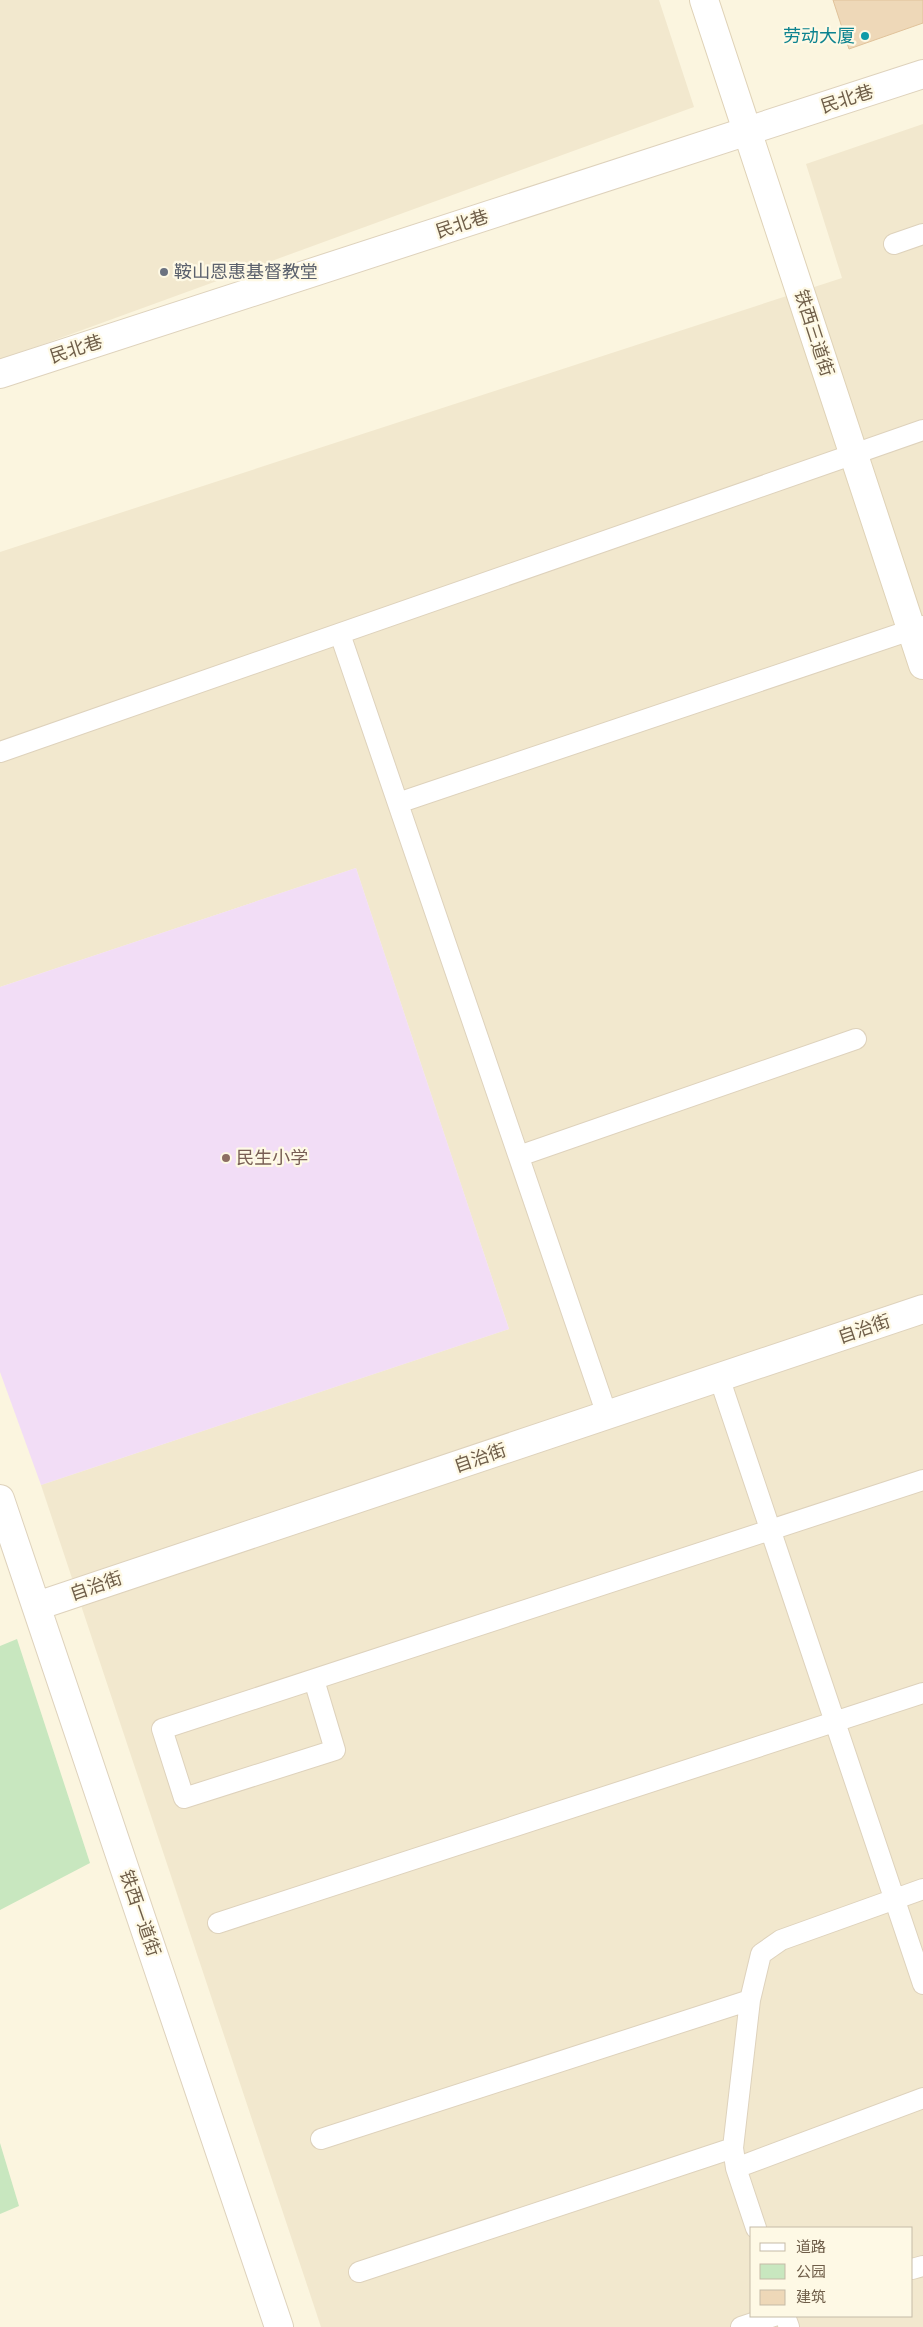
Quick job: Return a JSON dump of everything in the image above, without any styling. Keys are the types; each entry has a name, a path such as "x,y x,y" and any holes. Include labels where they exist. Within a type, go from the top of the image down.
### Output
{"street":[{"name":"铁西三道街","path":"704,0 854,454 917,628 923,665"},
{"name":"民北巷","path":"0,374 923,74"},
{"name":"自治街","path":"37,1606 923,1309"},
{"name":"铁西一道街","path":"0,1499 279,2327"}],"lane":[{"path":"894,244 923,234"},
{"path":"0,752 923,430"},
{"path":"398,803 917,628"},
{"path":"340,634 607,1415"},
{"path":"519,1156 856,1039"},
{"path":"719,1378 923,1984"},
{"path":"314,1680 335,1750 184,1798 162,1729 923,1480"},
{"path":"218,1923 923,1693"},
{"path":"756,2227 736,2168 733,2148 750,2000 762,1954 781,1940 923,1889"},
{"path":"321,2139 750,2000"},
{"path":"736,2168 923,2098"},
{"path":"359,2272 733,2148"},
{"path":"741,2327 771,2317"}],"shaded area":[{"path":"0,0 659,0 694,107 0,360"},
{"path":"923,124 923,2327 321,2327 41,1485 509,1329 356,868 0,987 0,552 842,278 806,164"},
{"name":"民生小学","path":"356,868 509,1329 41,1485 0,1372 0,987"}],"green space":[{"path":"17,1639 90,1863 0,1910 0,1646"},
{"path":"0,2143 19,2206 0,2214"}],"building":[{"name":"劳动大厦","path":"833,0 923,0 923,23 849,49"}],"place":[{"name":"劳动大厦","path":"865,36"},
{"name":"鞍山恩惠基督教堂","path":"164,272"},
{"name":"民生小学","path":"226,1158"}]}
